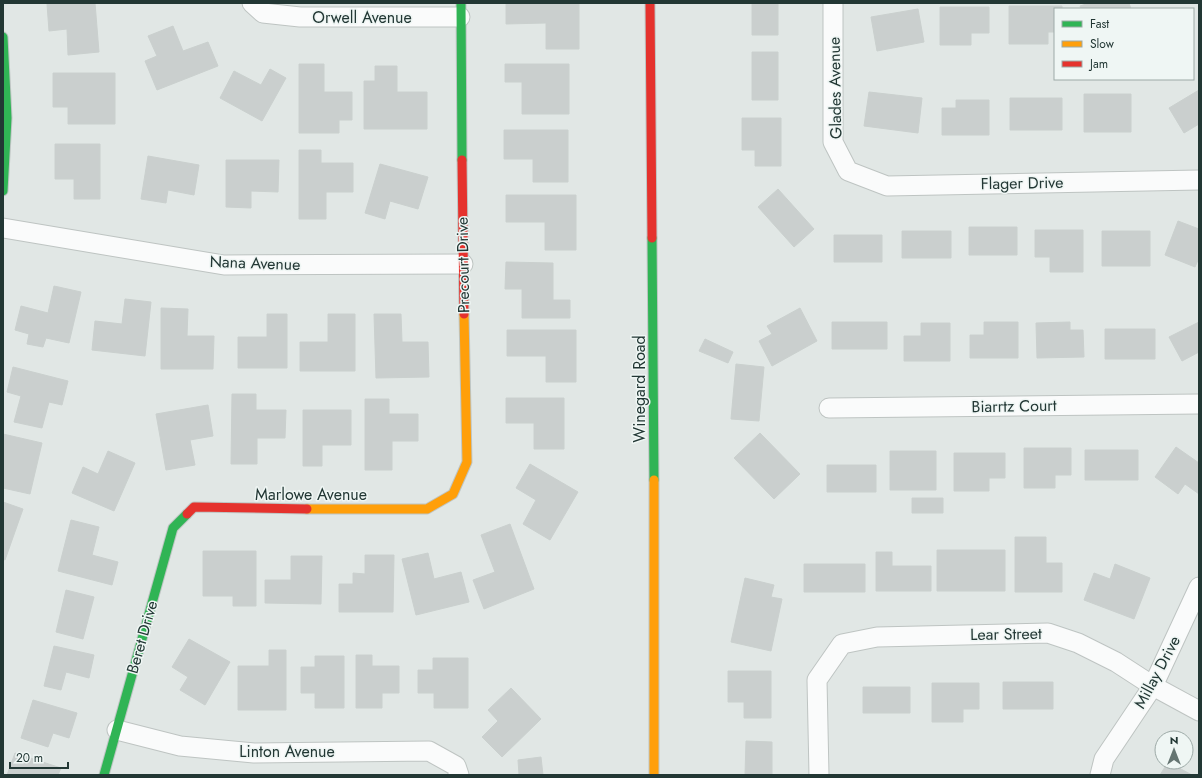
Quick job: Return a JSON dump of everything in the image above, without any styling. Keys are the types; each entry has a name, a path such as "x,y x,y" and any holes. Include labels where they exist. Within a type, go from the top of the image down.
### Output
{"street":[{"name":"Winegard Road","path":"650,3 654,409 654,775"},
{"name":"Glades Avenue","path":"833,3 833,142 848,171"},
{"name":"Orwell Avenue","path":"258,8 300,17 460,10"},
{"name":"Precourt Drive","path":"427,509 453,494 467,462 462,264 460,10"},
{"path":"3,36 7,118 3,191"},
{"name":"Flager Drive","path":"848,171 888,186 1199,180"},
{"name":"Nana Avenue","path":"3,228 224,265 462,264"},
{"name":"Biarrtz Court","path":"828,408 1199,404"},
{"name":"Marlowe Avenue","path":"194,507 248,509 427,509"},
{"name":"Beret Drive","path":"104,775 173,528 194,507"},
{"name":"Millay Drive","path":"1100,775 1104,759 1153,686 1199,587"},
{"name":"Lear Street","path":"819,775 817,680 842,644 877,637 1048,633 1078,642 1116,662 1153,686 1199,712"},
{"name":"Linton Avenue","path":"116,730 180,746 254,753 429,751 458,771"}],"building":[{"path":"95,3 99,52 68,55 67,29 49,31 47,4"},
{"path":"506,3 579,3 579,49 546,49 546,23 506,24"},
{"path":"752,3 778,3 778,35 752,35"},
{"path":"1089,3 1129,3 1131,8 1081,8 1080,6"},
{"path":"1009,6 1062,6 1062,8 1054,8 1054,32 1048,32 1048,44 1009,44"},
{"path":"940,7 989,7 989,33 971,33 971,45 940,45"},
{"path":"918,9 924,42 877,51 871,17"},
{"path":"173,26 183,51 208,42 218,66 157,90 145,61 157,56 148,36"},
{"path":"752,52 778,52 778,100 752,100"},
{"path":"299,64 324,64 324,92 352,92 352,120 339,120 339,133 299,133"},
{"path":"505,64 569,64 569,114 522,114 522,82 505,82"},
{"path":"375,66 397,66 397,92 427,92 427,129 364,129 364,81 375,81"},
{"path":"270,69 286,78 262,121 220,98 234,71 261,85"},
{"path":"53,73 115,73 115,124 68,124 68,107 53,107"},
{"path":"1199,90 1199,124 1184,133 1169,108"},
{"path":"869,92 922,98 918,133 864,126"},
{"path":"1084,94 1131,94 1131,132 1084,132"},
{"path":"1010,98 1062,98 1062,130 1010,130"},
{"path":"956,100 989,100 989,135 942,135 942,108 956,108"},
{"path":"742,118 781,118 781,166 755,166 755,150 742,150"},
{"path":"504,130 568,130 568,182 533,182 533,159 504,159"},
{"path":"55,144 100,144 100,199 74,199 74,179 55,179"},
{"path":"299,150 321,150 321,163 353,163 353,192 326,192 326,219 299,219"},
{"path":"148,156 199,165 194,195 168,190 166,203 141,199"},
{"path":"226,160 279,160 278,192 251,191 251,208 226,207"},
{"path":"380,164 428,177 418,209 390,201 385,219 365,213"},
{"path":"778,189 814,229 794,247 758,207"},
{"path":"506,195 576,195 576,250 545,250 545,222 506,222"},
{"path":"1178,221 1199,229 1199,258 1195,267 1165,255"},
{"path":"969,227 1017,227 1017,255 969,255"},
{"path":"1035,230 1083,230 1083,272 1050,272 1050,257 1035,257"},
{"path":"902,231 951,231 951,258 902,258"},
{"path":"1102,231 1150,231 1150,266 1102,266"},
{"path":"834,235 882,235 882,262 834,262"},
{"path":"506,262 553,263 553,300 570,300 570,318 522,318 522,289 505,289"},
{"path":"54,286 81,292 69,343 46,338 43,347 27,344 29,334 15,330 21,306 48,313"},
{"path":"125,299 151,302 145,356 92,350 95,321 122,324"},
{"path":"161,308 188,309 187,336 214,336 213,369 161,369"},
{"path":"800,308 817,341 772,366 759,341 772,334 767,326"},
{"path":"267,314 287,314 287,368 238,368 238,337 267,337"},
{"path":"328,314 355,314 355,371 300,371 300,342 328,342"},
{"path":"374,314 401,314 402,342 428,342 429,377 376,378"},
{"path":"832,322 887,322 887,349 832,349"},
{"path":"984,322 1018,322 1018,358 970,358 970,335 984,335"},
{"path":"1070,322 1070,330 1083,330 1084,357 1037,358 1036,323"},
{"path":"1199,322 1199,352 1182,361 1169,337"},
{"path":"921,323 950,323 950,361 904,361 904,336 921,336"},
{"path":"1105,329 1155,329 1155,359 1105,359"},
{"path":"507,330 576,330 576,382 546,382 546,356 507,356"},
{"path":"705,339 733,352 728,363 699,351"},
{"path":"736,364 764,367 759,421 731,419"},
{"path":"13,367 68,381 62,405 49,402 42,428 14,422 21,396 7,392"},
{"path":"232,394 256,394 256,410 286,410 285,438 257,438 257,464 231,464"},
{"path":"506,398 564,398 564,449 534,449 534,423 506,423"},
{"path":"365,399 389,399 389,414 418,414 418,441 392,441 392,470 365,470"},
{"path":"208,405 213,436 190,440 195,465 166,470 156,414"},
{"path":"303,410 351,410 351,445 322,445 322,466 303,466"},
{"path":"760,433 800,474 774,499 734,458"},
{"path":"3,434 42,443 30,494 3,488"},
{"path":"1176,447 1199,463 1199,494 1185,484 1178,494 1155,477"},
{"path":"1024,448 1071,448 1071,475 1055,475 1055,488 1024,488"},
{"path":"1085,450 1138,450 1138,480 1085,480"},
{"path":"108,451 135,463 114,511 72,493 83,467 98,474"},
{"path":"890,451 936,451 936,490 890,490"},
{"path":"954,453 1005,453 1005,478 989,478 989,491 954,491"},
{"path":"530,464 578,492 550,540 523,524 536,500 516,488"},
{"path":"827,465 876,465 876,492 827,492"},
{"path":"912,498 943,498 943,513 912,513"},
{"path":"3,502 23,509 5,560 3,559"},
{"path":"71,520 99,527 92,555 118,562 112,585 58,571"},
{"path":"510,524 534,589 484,609 473,580 495,572 481,535"},
{"path":"1015,537 1046,537 1046,563 1062,563 1062,592 1015,592"},
{"path":"937,550 1005,550 1005,591 937,591"},
{"path":"203,551 256,551 256,606 233,606 233,596 203,596"},
{"path":"876,552 892,552 892,566 931,566 931,591 876,591"},
{"path":"428,553 434,579 461,572 469,602 416,615 402,559"},
{"path":"365,555 394,555 393,612 339,612 339,584 353,584 353,573 365,574"},
{"path":"291,556 322,556 321,604 265,603 265,580 291,580"},
{"path":"804,564 865,564 865,592 804,592"},
{"path":"1115,564 1150,578 1134,619 1084,600 1094,573 1110,579"},
{"path":"745,578 774,585 771,597 782,599 771,651 731,642"},
{"path":"66,590 94,597 83,639 56,632"},
{"path":"189,639 230,662 205,705 180,690 188,677 172,667"},
{"path":"54,646 94,655 89,678 66,672 61,690 44,686"},
{"path":"269,650 286,650 286,710 238,710 238,666 269,666"},
{"path":"356,655 372,655 372,666 399,666 399,693 382,693 382,708 356,708"},
{"path":"315,656 344,656 344,708 315,708 315,693 301,693 301,667 315,667"},
{"path":"433,658 468,658 468,708 434,708 434,693 418,693 418,670 433,670"},
{"path":"728,671 771,671 771,718 744,718 744,702 728,702"},
{"path":"1003,682 1053,682 1053,709 1003,709"},
{"path":"932,683 979,683 979,709 963,709 963,722 932,722"},
{"path":"863,687 910,687 910,713 863,713"},
{"path":"511,688 541,719 502,757 482,737 498,721 488,710"},
{"path":"33,700 77,713 69,738 53,733 48,747 21,738"},
{"path":"746,741 772,742 772,775 745,775"},
{"path":"15,753 61,768 58,775 7,775"},
{"path":"541,757 543,775 519,775 518,760"},
{"path":"1163,770 1183,770 1192,775 1160,775"}],"traffic: fast":[{"path":"461,3 462,160"},
{"path":"3,37 7,118 3,191"},
{"path":"652,238 654,480"},
{"path":"104,775 173,528 187,514"}],"traffic: slow":[{"path":"307,509 427,509 453,494 467,462 464,314"},
{"path":"654,480 654,775"}],"traffic: jam":[{"path":"650,3 652,238"},
{"path":"462,160 464,314"},
{"path":"187,514 194,507 307,509"}]}
